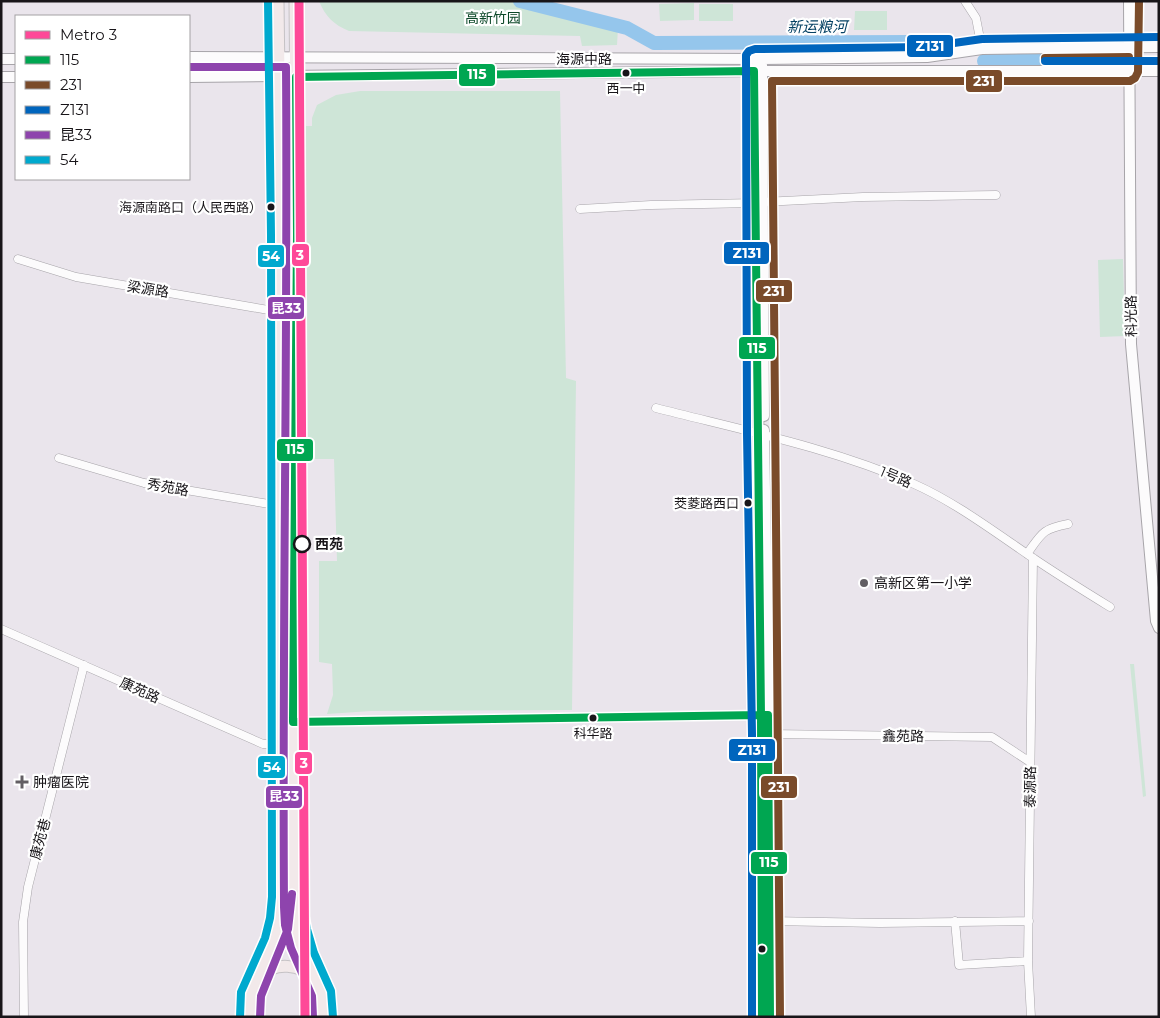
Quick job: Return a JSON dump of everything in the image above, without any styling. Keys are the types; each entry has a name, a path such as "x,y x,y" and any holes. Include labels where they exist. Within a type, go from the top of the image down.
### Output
{"main road":[{"path":"250,1017 250,1004 254,986 271,947 281,912 281,235 278,1"},
{"path":"296,1 297,235 293,722 294,915 301,945 320,986 324,1017"},
{"name":"科光路","path":"1129,1 1131,344 1156,621 1159,628"},
{"name":"海源中路","path":"190,57 758,59 927,57 982,49 1159,47"},
{"path":"1,59 15,59"},
{"path":"758,59 764,715 762,1017"},
{"name":"海源中路","path":"190,77 758,71 1159,71"},
{"path":"1,77 15,77"},
{"path":"764,715 769,734 770,1017"},
{"path":"254,986 263,974 269,970 276,967 290,966 310,974 320,986"}],"street":[{"path":"965,1 976,18 982,49"},
{"path":"580,209 652,205 760,203 863,197 996,196"},
{"name":"梁源路","path":"18,259 76,277 280,312"},
{"name":"1号路","path":"656,408 840,456 916,485 1002,536 1110,607"},
{"name":"秀苑路","path":"59,458 144,483 280,506"},
{"path":"1030,556 1042,532 1068,524"},
{"name":"泰源路","path":"1030,556 1028,961 1031,1017"},
{"name":"康苑路","path":"1,629 263,744 280,744"},
{"name":"康苑巷","path":"24,1017 23,922 28,887 84,665"},
{"path":"293,722 764,715"},
{"name":"鑫苑路","path":"769,734 992,737 1030,762"},
{"path":"769,921 1028,921"},
{"path":"955,922 959,965 1028,961"}],"green space":[{"name":"高新竹园","path":"319,1 513,1 618,28 617,45 582,46 580,36 349,31 331,19"},
{"path":"694,3 694,20 660,21 659,4"},
{"path":"699,4 733,4 733,21 699,21"},
{"path":"855,11 887,11 887,30 854,30"},
{"path":"360,91 560,91 566,378 576,381 572,710 371,711 327,714 333,695 332,664 319,662 319,561 337,561 334,459 308,459 306,126 312,126 312,118 317,105 336,95"},
{"path":"1123,259 1125,336 1100,337 1098,260"},
{"path":"1130,664 1134,664 1146,796 1143,797"}],"waterway":[{"path":"520,1 627,28 654,43 916,42"},
{"name":"新运粮河","path":"984,61 1105,60"}],"metro line":[{"name":"3","path":"299,1 305,1017"}],"transit line":[{"name":"54","path":"240,1017 241,992 265,938 270,918 272,897 271,235 268,1"},
{"name":"231","path":"780,1017 772,81 1130,81 1135,78 1138,72 1139,1"},
{"name":"Z131","path":"752,1017 752,734 747,434 746,55 749,51 755,49 926,47 982,39 1159,37"},
{"name":"231","path":"1045,58 1129,57"},
{"name":"Z131","path":"1045,61 1159,61"},
{"name":"昆33","path":"190,67 286,67 284,907 285,925 291,948 312,996 313,1017"},
{"name":"115","path":"754,71 761,715 293,722 297,235 296,77 754,71"},
{"name":"115","path":"761,715 768,715 770,1017"},
{"name":"115","path":"761,715 762,1017"},
{"name":"昆33","path":"260,1017 261,996 288,929 292,894"},
{"name":"54","path":"304,894 304,914 307,929 314,953 331,991 333,1017"}],"place":[{"name":"西一中","path":"626,73"},
{"name":"海源南路口（人民西路）","path":"271,207"},
{"name":"茭菱路西口","path":"748,503"},
{"name":"西苑","path":"302,544"},
{"name":"高新区第一小学","path":"864,583"},
{"name":"科华路","path":"593,718"},
{"name":"肿瘤医院","path":"22,782"}]}
